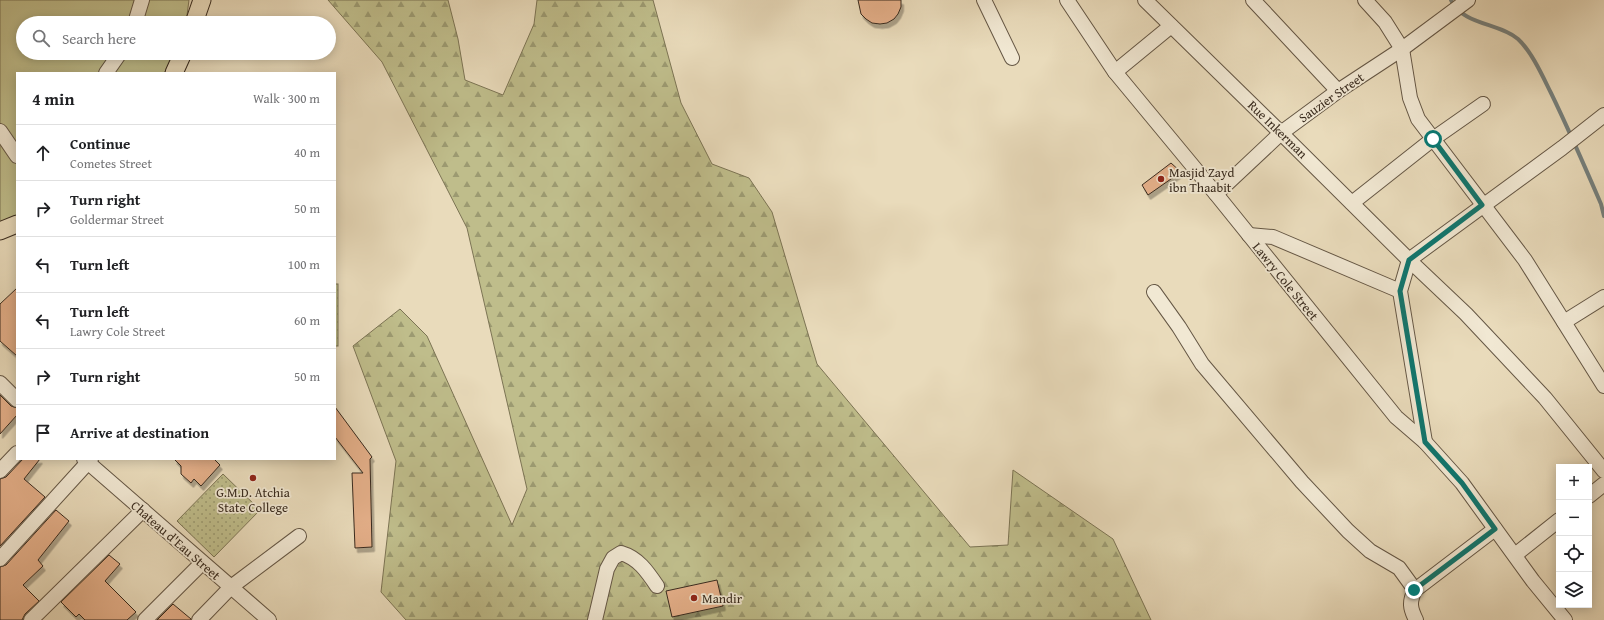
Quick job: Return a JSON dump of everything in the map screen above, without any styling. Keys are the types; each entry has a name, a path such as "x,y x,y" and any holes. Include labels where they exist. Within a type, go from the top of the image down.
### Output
{"main road":[{"path":"196,16 202,0"},
{"path":"174,72 179,60"},
{"path":"0,231 16,224"}],"street":[{"path":"137,16 142,0"},
{"path":"984,0 1012,58"},
{"name":"Lawry Cole Street","path":"1067,0 1115,72 1216,194 1396,417 1425,442 1462,483 1563,620"},
{"name":"Rue Inkerman","path":"1145,0 1409,260 1466,314 1545,398 1604,471"},
{"path":"1253,0 1338,91"},
{"path":"1365,0 1385,22 1402,49 1405,78 1410,98 1418,119 1525,260 1604,386"},
{"name":"Sauzier Street","path":"1216,194 1281,133 1338,91 1402,49 1461,5"},
{"path":"1115,72 1171,26"},
{"path":"107,72 115,60"},
{"path":"1352,203 1433,139 1483,104"},
{"path":"1425,442 1400,291 1409,260 1482,205 1562,148 1604,115"},
{"path":"0,131 11,148"},
{"path":"1249,235 1274,237 1400,291"},
{"path":"1154,292 1179,327 1202,364 1302,482 1348,531 1370,551 1399,568 1414,590"},
{"path":"1564,322 1604,297"},
{"path":"0,383 16,399"},
{"path":"0,471 16,454"},
{"path":"0,559 88,460"},
{"name":"Chateau d'Eau Street","path":"88,460 269,620"},
{"path":"1592,494 1604,484"},
{"path":"31,620 143,510"},
{"path":"1515,555 1556,522"},
{"path":"1416,620 1412,613 1410,600 1414,590 1495,529"},
{"path":"199,620 231,587 299,536"},
{"path":"595,620 607,570 613,558 621,553 630,556 645,568 657,586"},
{"path":"145,620 202,562"}],"green space":[{"path":"0,0 189,0 187,16 16,16 16,60 172,60 165,72 16,72 16,215 0,222"},
{"path":"328,0 448,0 458,39 465,80 503,95 534,24 537,0 653,0 681,103 712,164 749,178 772,212 817,364 970,547 1008,545 1013,470 1113,539 1151,620 406,620 381,592 396,461 353,346 400,309 427,336 512,525 527,489 467,228 382,62"},
{"path":"336,284 338,284 338,346 336,346"},
{"path":"223,474 260,510 214,557 177,521"}],"building":[{"path":"858,0 901,0 901,7 894,19 887,23 872,23 861,14"},
{"name":"Masjid Zayd ibn Thaabit","path":"1171,163 1181,172 1148,195 1142,185"},
{"path":"16,289 16,355 0,341 0,304"},
{"path":"0,395 11,406 16,408 16,416 0,434"},
{"path":"336,408 372,457 370,459 372,547 355,548 352,473 363,473 336,438"},
{"path":"22,460 39,460 24,479 45,497 0,546 0,479 6,477"},
{"path":"175,460 215,460 220,465 201,486 194,479 191,483 181,474 181,466"},
{"path":"56,510 69,521 38,560 43,566 23,585 39,601 25,614 22,620 0,620 0,567 6,565"},
{"path":"109,555 120,564 105,581 136,612 127,620 85,620 79,614 76,617 61,602"},
{"name":"Mandir","path":"717,580 723,606 672,617 666,591"},
{"path":"173,604 191,619 191,620 157,620"}],"waterway":[{"path":"1451,0 1464,15 1510,34 1518,39 1528,51 1541,72 1564,121 1601,204 1604,216"}],"place":[{"name":"Masjid Zayd ibn Thaabit","path":"1161,179"},
{"name":"G.M.D. Atchia State College","path":"253,478"},
{"name":"Mandir","path":"694,598"}],"route":[{"path":"1414,590 1495,529 1462,483 1425,442 1400,291 1409,260 1482,205 1433,139"}]}
